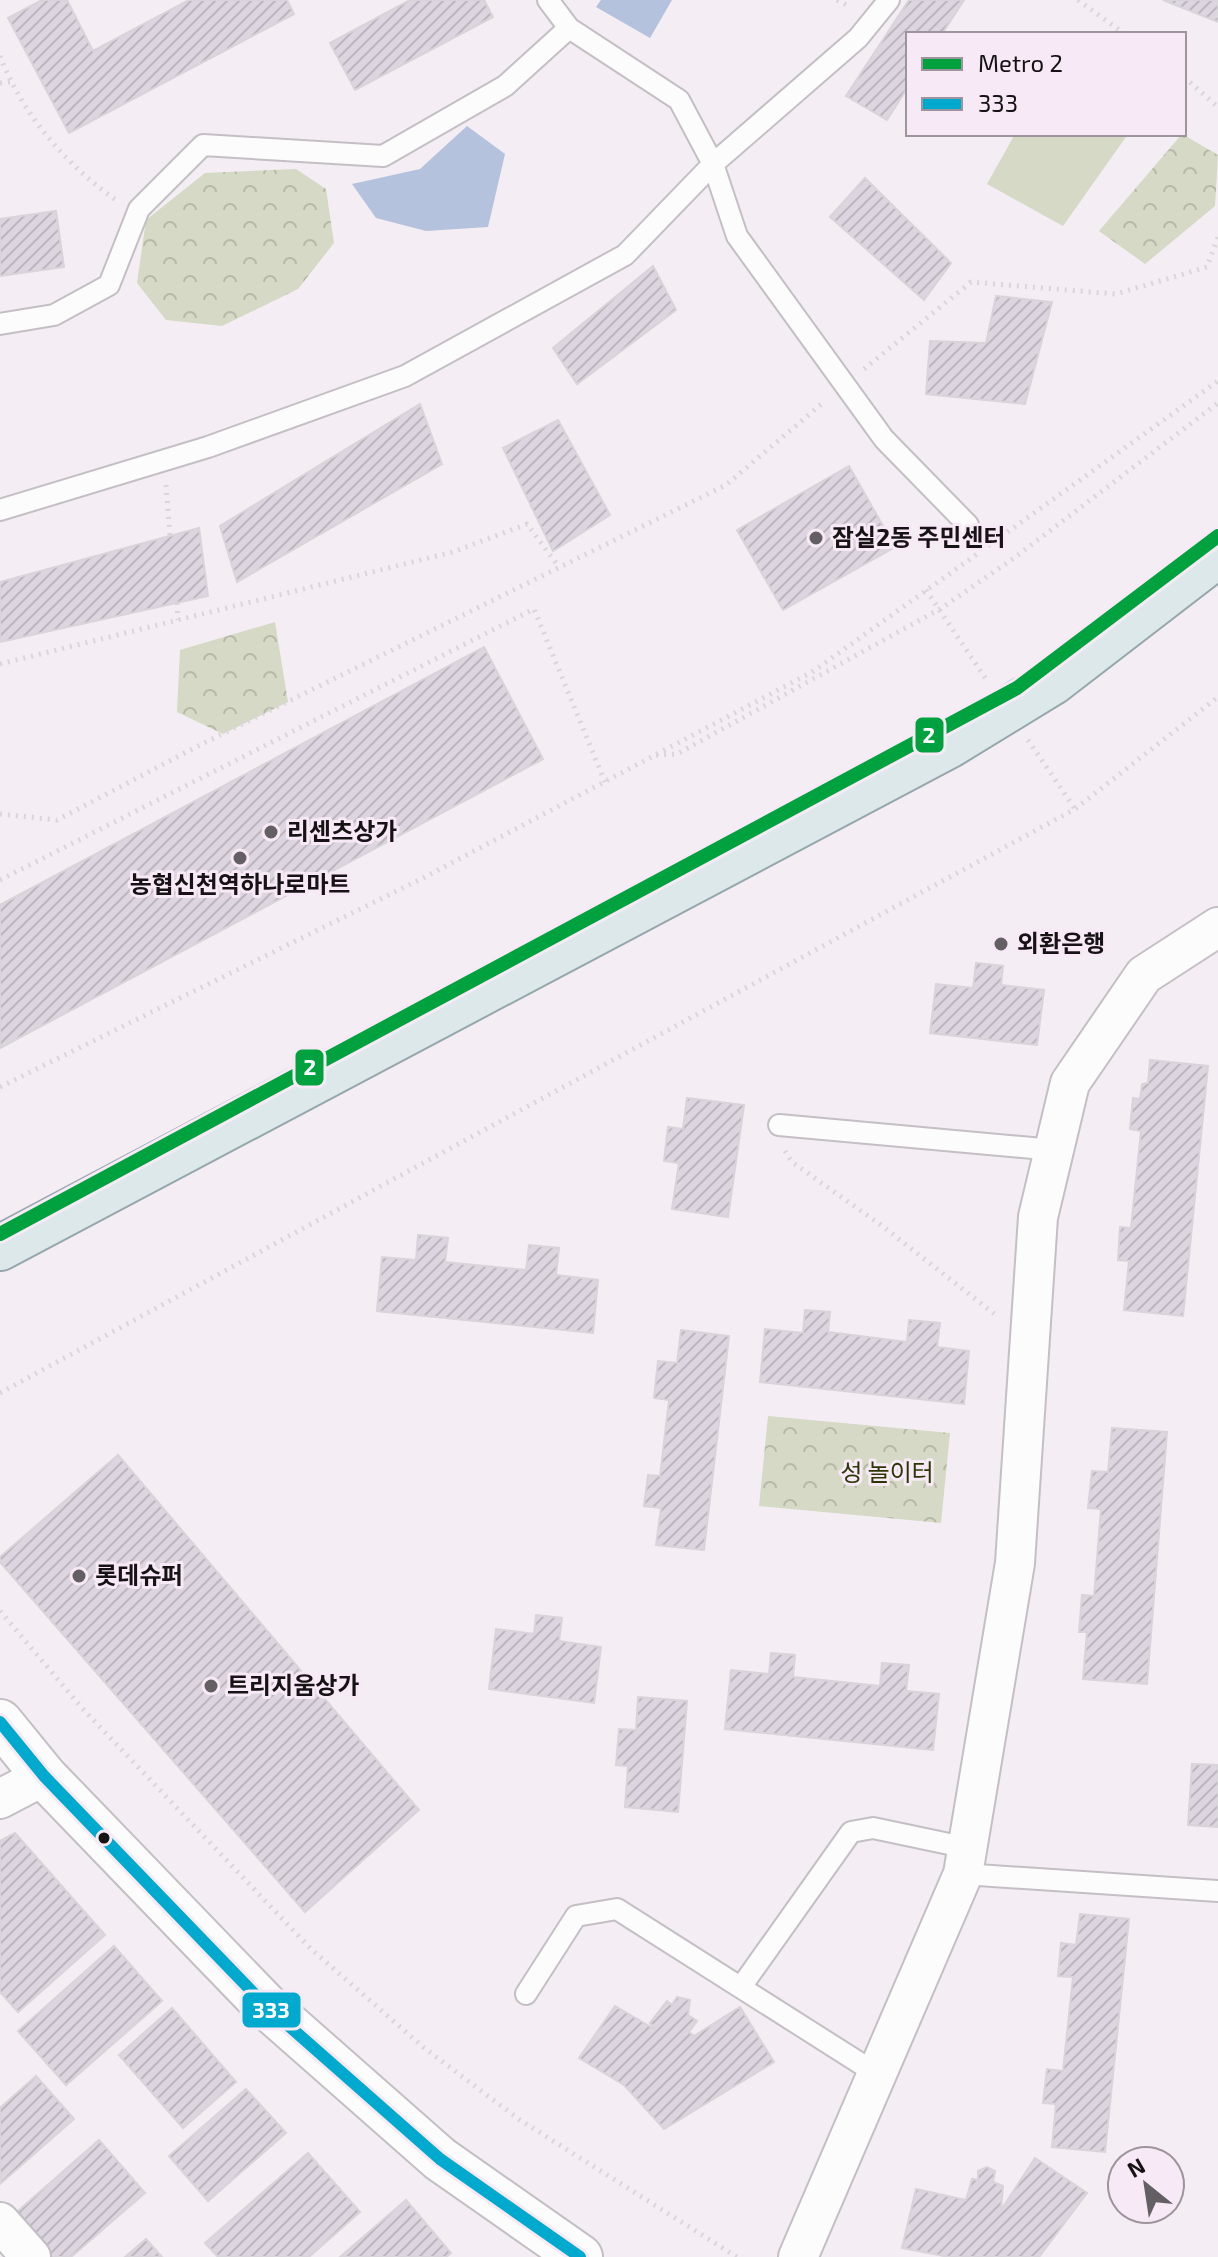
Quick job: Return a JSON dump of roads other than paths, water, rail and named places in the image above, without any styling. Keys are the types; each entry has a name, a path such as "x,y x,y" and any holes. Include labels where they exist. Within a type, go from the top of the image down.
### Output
{"main road":[{"path":"0,1248 950,745 1053,682 1218,555"}],"street":[{"path":"798,2257 966,1861 1015,1563 1038,1217 1070,1083 1144,975 1218,927"},
{"path":"0,1722 44,1776 264,2004 440,2159 580,2257"},
{"path":"0,1799 44,1776"},
{"path":"0,2222 31,2257"}],"lane":[{"path":"0,510 164,461 405,376 625,255 713,164 858,38 889,0"},
{"path":"0,324 54,315 109,285 137,215 203,145 383,156 505,86 560,10 679,100 713,164 737,236 884,439 968,525"},
{"path":"779,1125 1054,1150"},
{"path":"741,1987 851,1832 873,1828 966,1861 1218,1891"},
{"path":"526,1994 576,1916 617,1909 877,2074"}],"water":[{"path":"601,0 672,0 650,38 596,7"},
{"path":"467,126 505,154 488,227 426,231 376,218 352,184 420,169"}],"metro line":[{"name":"2","path":"0,1234 1017,688 1218,536"}],"place":[{"name":"잠실2동 주민센터","path":"816,538"},
{"name":"리센츠상가","path":"271,832"},
{"name":"농협신천역하나로마트","path":"240,858"},
{"name":"외환은행","path":"1001,944"},
{"name":"롯데슈퍼","path":"79,1576"},
{"name":"트리지움상가","path":"211,1686"}],"park label":[{"name":"성 놀이터","path":"887,1473"}]}
